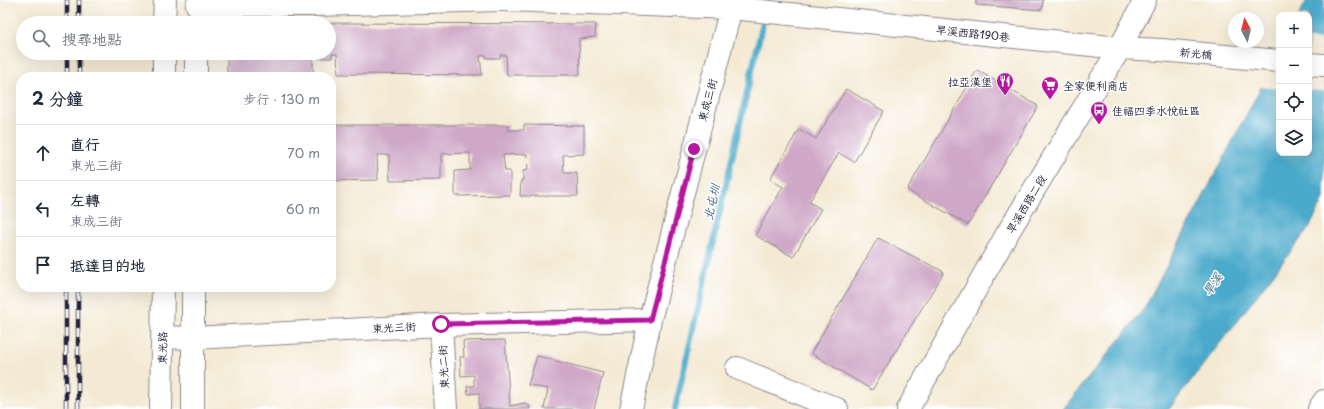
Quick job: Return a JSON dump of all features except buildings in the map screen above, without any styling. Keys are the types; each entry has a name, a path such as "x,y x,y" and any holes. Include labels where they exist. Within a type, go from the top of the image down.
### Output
{"street":[{"path":"164,16 165,0"},
{"name":"旱溪西路190巷","path":"197,9 501,0 734,5 785,13 1120,48 1161,50"},
{"name":"旱溪西路二段","path":"908,409 1008,234 1120,48 1145,0"},
{"name":"東成三街","path":"631,409 650,320 734,5"},
{"name":"新光橋","path":"1161,50 1276,61"},
{"path":"164,60 164,72"},
{"path":"196,60 196,72"},
{"path":"1312,64 1324,65"},
{"name":"東光路","path":"161,409 163,292"},
{"path":"193,292 193,409"},
{"name":"東光三街","path":"162,337 193,338 441,324 650,320"},
{"name":"東光二街","path":"441,324 446,409"},
{"path":"737,368 837,409"},
{"path":"1319,409 1324,401"}],"water":[{"name":"旱溪","path":"1307,0 1324,0 1324,199 1309,228 1169,409 1063,409 1144,309 1276,59 1276,156 1312,156 1312,12 1301,12"}],"pier":[{"path":"1312,39 1324,40 1324,91 1312,90"},
{"path":"1276,54 1276,89 1259,87"}],"waterway":[{"name":"北屯圳","path":"675,409 768,0"}],"railway":[{"path":"67,0 67,16"},
{"path":"79,0 79,16"},
{"path":"67,60 67,72"},
{"path":"79,60 79,72"},
{"path":"66,292 66,409"},
{"path":"78,292 78,409"}],"place":[{"name":"拉亞漢堡","path":"1005,96"},
{"name":"全家便利商店","path":"1050,100"},
{"name":"佳福四季水悅社區","path":"1099,125"}],"route":[{"path":"441,324 650,320 694,149"}]}
